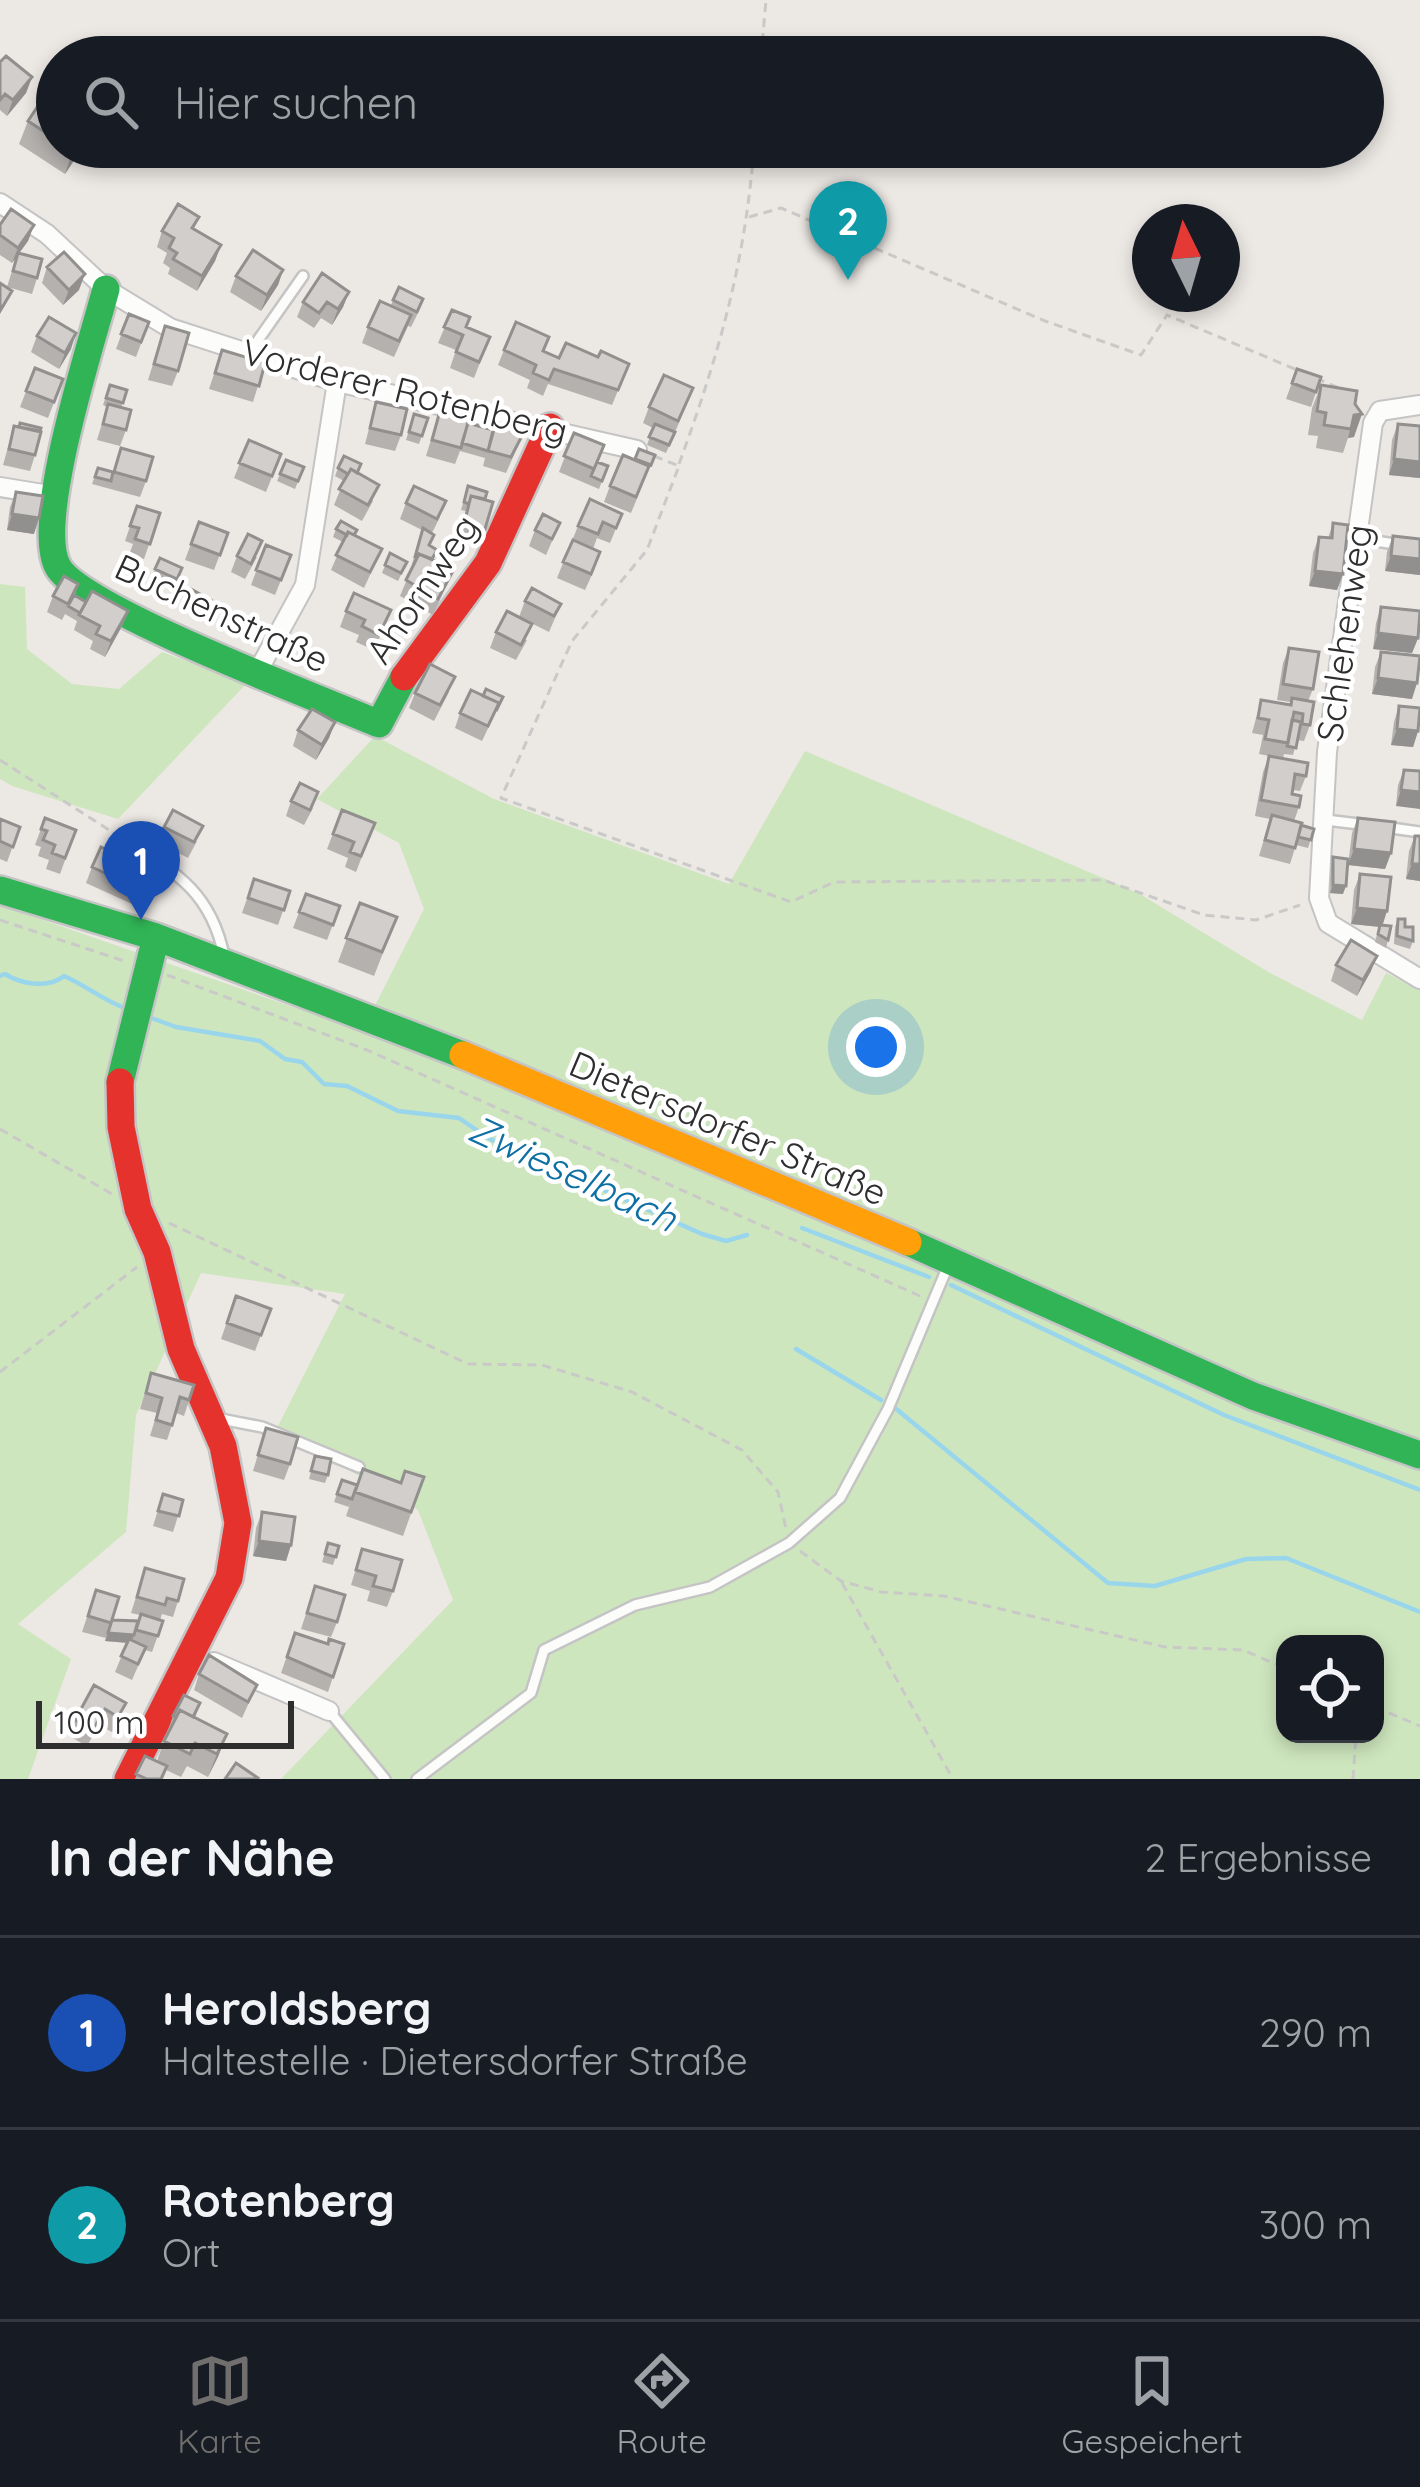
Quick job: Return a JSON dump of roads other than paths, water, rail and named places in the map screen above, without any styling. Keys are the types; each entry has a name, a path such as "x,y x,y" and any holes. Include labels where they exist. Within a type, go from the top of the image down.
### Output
{"street":[{"name":"Vorderer Rotenberg","path":"0,203 47,233 106,289 170,328 338,382 637,450"},
{"path":"0,487 55,496 106,289"},
{"path":"259,669 304,585 338,382"},
{"name":"Schlehenweg","path":"1420,405 1380,411 1373,423 1327,752 1319,898 1328,923 1420,979"},
{"name":"Ahornweg","path":"379,724 411,664 488,563 550,427"},
{"name":"Buchenstraße","path":"55,496 58,567 71,582 379,724"},
{"name":"Dietersdorfer Straße","path":"0,890 225,962 951,1260 1253,1396 1420,1455"},
{"path":"128,1779 229,1578 238,1523 235,1487 181,1349 157,1252 138,1209 121,1127 120,1066 156,937"},
{"path":"193,1652 329,1711"}],"lane":[{"path":"249,353 303,276"},
{"path":"1357,538 1420,548"},
{"path":"1326,820 1420,832"},
{"path":"120,838 193,887 217,920 225,962"},
{"path":"417,1779 530,1693 544,1650 635,1605 710,1587 789,1543 840,1498 888,1409 951,1260"},
{"path":"211,1418 262,1427 359,1467"},
{"path":"329,1711 385,1779"}],"waterway":[{"name":"Zwieselbach","path":"0,976 43,984 64,976 127,1009"},
{"name":"Zwieselbach","path":"143,1015 176,1027 260,1041 285,1059 302,1062 324,1084 347,1086 398,1111 459,1118 488,1138 702,1234 726,1241 747,1235"},
{"name":"Zwieselbach","path":"802,1228 929,1277"},
{"name":"Zwieselbach","path":"951,1285 1224,1415 1420,1490"},
{"path":"796,1349 881,1400"},
{"path":"895,1408 1108,1583 1155,1586 1246,1559 1286,1558 1420,1612"}],"place":[{"name":"Rotenberg","path":"848,280"},
{"name":"Heroldsberg","path":"141,920"}]}
